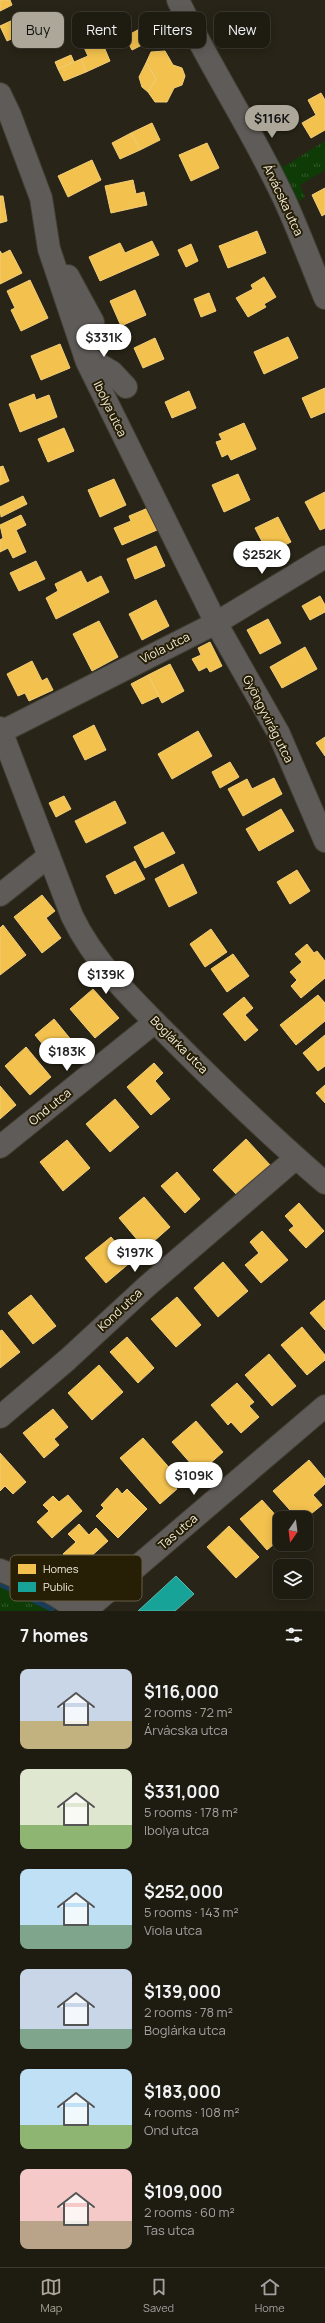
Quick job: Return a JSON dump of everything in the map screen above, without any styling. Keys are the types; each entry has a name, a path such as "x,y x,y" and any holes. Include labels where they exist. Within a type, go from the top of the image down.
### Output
{"street":[{"name":"Árvácska utca","path":"178,0 202,49 229,93 286,203 325,298"},
{"name":"Ibolya utca","path":"0,94 10,115 41,198 50,249 85,356 216,623"},
{"path":"50,249 80,294 93,322"},
{"path":"85,356 112,372 126,387"},
{"name":"Viola utca","path":"1,730 216,623 325,557"},
{"name":"Gyöngyvirág utca","path":"216,623 279,734 325,841"},
{"name":"Boglárka utca","path":"1,730 49,856 84,940 106,969 155,1022 296,1158 325,1183"},
{"path":"0,895 49,856"},
{"name":"Ond utca","path":"0,1147 155,1022"},
{"name":"Kond utca","path":"0,1417 67,1360 146,1287 296,1158"},
{"name":"Tas utca","path":"142,1562 325,1406"},
{"path":"0,1570 10,1574"},
{"path":"66,1601 77,1611"},
{"name":"Tas utca","path":"85,1611 97,1601"}],"green space":[{"path":"325,141 325,170 300,185 305,197 295,204 271,155 274,153 283,167"},
{"path":"0,1580 10,1585 10,1601 43,1601 54,1607 55,1611 0,1611"}],"building: Homes":[{"path":"0,0 10,0 12,5 0,11"},
{"path":"12,20 12,39 7,41 0,26"},
{"path":"139,29 139,46 132,50 131,48 131,34"},
{"path":"84,48 104,48 110,61 86,72 81,59 88,56"},
{"path":"165,51 173,65 182,68 185,76 182,85 174,88 167,102 155,102 148,92 156,79 146,63 151,52"},
{"path":"71,55 74,62 58,69 55,62"},
{"path":"81,59 86,72 64,81 58,69"},
{"path":"146,63 156,79 148,92 142,87 139,77"},
{"path":"321,93 325,100 325,130 311,138 302,123 316,115 308,100"},
{"path":"152,123 160,140 140,150 131,133"},
{"path":"131,133 140,150 120,159 112,143"},
{"path":"207,143 219,168 191,181 179,155"},
{"path":"92,160 101,180 68,197 58,176"},
{"path":"133,180 136,194 144,192 147,205 111,213 105,186"},
{"path":"325,188 325,214 322,216 312,195"},
{"path":"0,196 3,196 7,221 0,223"},
{"path":"257,231 266,253 228,268 219,246"},
{"path":"152,241 159,255 100,281 89,257 120,243 125,253"},
{"path":"191,244 198,261 186,267 178,250"},
{"path":"10,250 22,273 0,284 0,251 2,254"},
{"path":"264,277 276,297 264,304 266,307 248,317 236,298 253,289 251,285"},
{"path":"30,280 48,318 21,331 11,310 15,308 7,291"},
{"path":"135,290 146,315 121,326 110,301"},
{"path":"209,293 216,311 201,317 194,299"},
{"path":"288,337 298,358 264,374 254,352"},
{"path":"155,338 164,359 143,368 134,348"},
{"path":"60,344 70,368 41,380 31,356"},
{"path":"325,388 325,412 311,418 302,398"},
{"path":"189,391 196,408 172,418 165,402"},
{"path":"34,394 36,400 49,395 57,417 20,432 9,404"},
{"path":"244,423 256,449 231,460 228,454 222,457 216,442 222,440 219,434"},
{"path":"64,428 74,451 48,462 38,439"},
{"path":"3,466 9,481 0,485 0,467"},
{"path":"238,474 250,500 224,512 212,485"},
{"path":"114,479 126,505 100,517 88,490"},
{"path":"325,492 325,528 320,530 305,502"},
{"path":"23,496 27,504 1,517 0,507"},
{"path":"148,508 157,530 122,545 114,528 131,521 129,516"},
{"path":"21,515 26,525 16,530 26,552 13,558 8,548 0,552 0,540 3,538 0,525"},
{"path":"278,517 291,542 268,553 255,528"},
{"path":"156,546 165,566 135,579 127,559"},
{"path":"36,561 45,579 19,591 10,573"},
{"path":"81,571 87,583 101,576 109,592 56,619 46,598 58,591 55,584"},
{"path":"320,596 325,605 325,612 310,620 302,606"},
{"path":"156,600 169,626 142,640 129,614"},
{"path":"268,619 281,643 260,654 247,630"},
{"path":"99,621 118,657 92,671 73,634"},
{"path":"210,642 222,666 210,672 207,667 199,671 192,659 201,655 198,648"},
{"path":"305,647 317,669 282,688 270,667"},
{"path":"32,661 42,681 47,678 53,690 29,701 25,693 18,696 7,674"},
{"path":"170,664 184,691 162,703 148,675"},
{"path":"148,675 159,696 142,704 131,684"},
{"path":"94,725 106,750 85,760 73,736"},
{"path":"198,731 212,756 172,779 158,754"},
{"path":"325,737 325,756 316,743"},
{"path":"230,762 239,777 220,788 212,772"},
{"path":"274,778 282,794 243,816 228,789 247,779 252,789"},
{"path":"64,796 71,809 56,817 49,803"},
{"path":"115,801 126,823 86,843 75,821"},
{"path":"281,809 294,831 259,851 246,829"},
{"path":"163,832 175,853 145,868 134,847"},
{"path":"135,861 145,879 115,894 106,876"},
{"path":"183,864 197,893 169,907 155,879"},
{"path":"297,870 310,891 290,904 277,882"},
{"path":"42,895 55,911 46,918 61,938 42,953 14,917"},
{"path":"3,925 26,955 0,975 0,928"},
{"path":"211,929 227,952 205,967 190,944"},
{"path":"307,944 314,953 317,951 325,961 325,978 301,998 291,986 297,980 290,972 302,962 295,954"},
{"path":"233,954 249,976 227,992 211,969"},
{"path":"93,989 119,1018 95,1038 70,1009"},
{"path":"318,995 325,1003 325,1021 296,1045 280,1025"},
{"path":"244,997 253,1008 245,1015 258,1030 245,1041 223,1014"},
{"path":"54,1019 77,1047 58,1063 35,1035"},
{"path":"325,1035 325,1066 318,1071 303,1053"},
{"path":"26,1047 51,1077 30,1095 5,1066"},
{"path":"154,1063 163,1073 155,1081 170,1099 151,1115 127,1087"},
{"path":"325,1085 325,1103 316,1093"},
{"path":"0,1086 16,1105 0,1119"},
{"path":"115,1099 139,1127 110,1152 86,1124"},
{"path":"246,1139 271,1166 238,1196 213,1170"},
{"path":"67,1140 90,1168 63,1191 40,1162"},
{"path":"177,1172 200,1199 185,1213 161,1186"},
{"path":"144,1197 170,1227 145,1249 119,1218"},
{"path":"299,1203 324,1231 306,1248 289,1230 294,1226 285,1216"},
{"path":"262,1231 288,1260 261,1283 245,1265 259,1253 250,1242"},
{"path":"111,1237 132,1261 106,1283 85,1258"},
{"path":"223,1262 248,1291 218,1317 194,1288"},
{"path":"31,1295 56,1326 33,1344 8,1313"},
{"path":"177,1297 201,1325 176,1347 151,1319"},
{"path":"325,1300 325,1330 310,1313"},
{"path":"302,1327 325,1355 325,1360 307,1375 281,1345"},
{"path":"2,1330 20,1352 0,1368 0,1331"},
{"path":"127,1337 154,1368 138,1383 110,1352"},
{"path":"269,1354 296,1386 272,1406 245,1375"},
{"path":"99,1365 123,1392 92,1420 68,1393"},
{"path":"237,1383 254,1402 249,1406 259,1417 241,1433 231,1422 228,1425 211,1405"},
{"path":"53,1409 68,1427 54,1439 59,1445 44,1458 23,1433"},
{"path":"196,1421 223,1452 199,1473 172,1442"},
{"path":"143,1438 174,1473 168,1479 177,1489 160,1504 120,1458"},
{"path":"0,1453 26,1482 13,1494 5,1486 0,1491"},
{"path":"309,1460 325,1479 325,1484 313,1495 322,1505 313,1512 313,1511 291,1511 273,1491"},
{"path":"117,1488 122,1494 127,1489 147,1509 118,1538 96,1516 104,1508 101,1505"},
{"path":"68,1495 82,1511 52,1538 37,1522 49,1511 43,1505 53,1496 59,1502"},
{"path":"262,1500 273,1512 273,1545 267,1550 240,1519"},
{"path":"79,1524 89,1535 96,1528 108,1541 92,1555 64,1555 63,1554 76,1542 68,1534"},
{"path":"229,1526 259,1557 236,1578 207,1547"}],"building: Public":[{"path":"176,1576 194,1594 175,1611 138,1611"}],"waterway":[{"path":"0,1584 10,1589"},
{"path":"35,1601 52,1609"}]}
